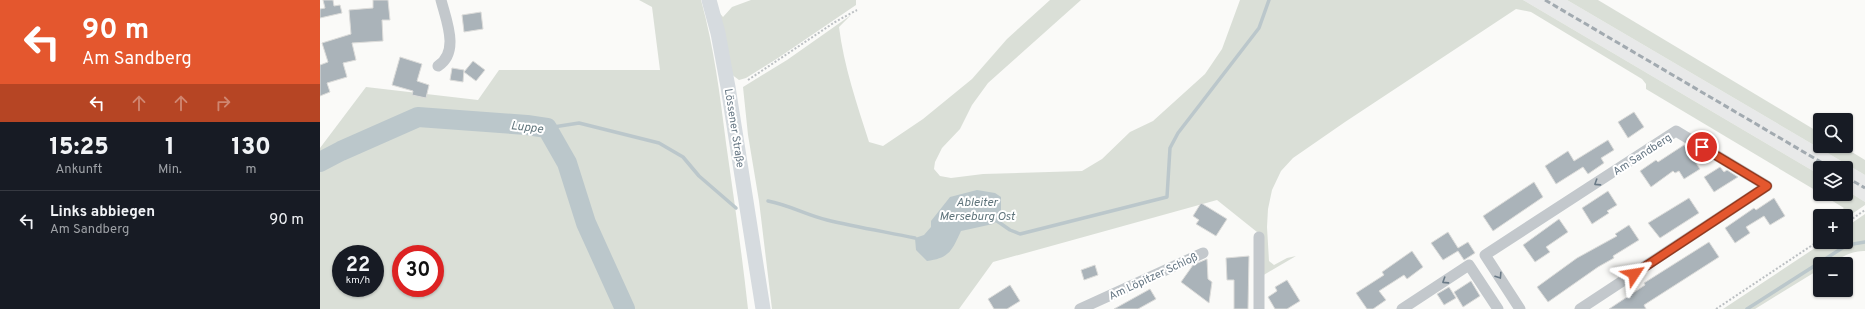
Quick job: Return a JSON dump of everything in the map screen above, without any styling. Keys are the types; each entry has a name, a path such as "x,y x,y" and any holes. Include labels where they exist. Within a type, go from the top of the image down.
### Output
{"street":[{"path":"438,66 446,61 451,46 441,0"},
{"name":"Lössener Straße","path":"709,0 718,33 728,87 762,309"},
{"name":"Am Sandberg","path":"1485,255 1676,131 1767,186 1580,309"},
{"path":"1259,237 1259,309"},
{"name":"Am Löpitzer Schloß","path":"1080,309 1203,253"},
{"path":"1402,309 1485,255 1520,309"},
{"path":"1470,265 1498,309"}],"path":[{"path":"748,80 835,22 857,10"},
{"path":"1853,218 1865,210"},
{"path":"1716,309 1813,245"}],"shaded area":[{"path":"639,0 701,0 710,35 719,89 748,309 320,309 320,148 366,87 478,100 499,70 660,70 652,7"},
{"path":"751,0 856,0 856,5 778,58 746,78 739,80 731,74 718,11 723,17 732,7"},
{"path":"1050,0 1081,0 988,83 972,105 960,129 942,148 935,162 934,169 940,176 951,178 983,174 1082,171 1102,159 1130,132 1153,121 1205,74 1222,49 1240,0 1523,0 1813,171 1813,189 1646,89 1646,84 1642,79 1531,12 1516,9 1293,158 1281,171 1272,190 1268,209 1267,227 1269,261 1274,265 1287,258 1296,256 1262,276 1262,236 1217,200 993,262 959,309 772,309 759,201 748,135 743,87 787,60 851,15 839,27 848,71 869,142 883,146 923,119 972,79 1007,39"},
{"path":"1523,0 1567,0 1813,144 1813,153 1828,153 1841,161 1813,161 1813,171"},
{"path":"1567,0 1598,0 1813,129 1813,144"},
{"path":"1828,153 1853,153 1865,160 1865,175 1853,168 1853,161 1841,161"},
{"path":"1853,168 1865,175 1865,202 1853,194"},
{"path":"1853,194 1865,202 1865,205 1853,213 1853,209 1843,209 1844,208 1832,201 1853,201"},
{"path":"1865,214 1865,251 1859,251 1842,257 1813,257 1813,273 1755,309 1723,309 1813,249 1853,249 1853,222"}],"water":[{"name":"Ableiter Merseburg Ost","path":"977,190 995,193 1001,197 1001,219 993,224 961,231 949,252 941,258 927,261 916,250 915,238 924,235 931,227 931,221 950,197"}],"building":[{"path":"323,0 333,0 334,6 340,5 342,13 320,18 320,9 325,8"},
{"path":"373,0 388,0 390,20 382,20 383,41 352,43 356,60 343,63 347,77 327,83 330,92 320,96 320,65 328,62 322,43 351,34 349,10 373,8"},
{"path":"481,12 483,29 464,32 462,15"},
{"path":"400,57 422,64 417,81 429,85 426,98 412,95 413,91 392,85"},
{"path":"473,61 485,70 476,81 464,72"},
{"path":"452,68 464,70 463,82 450,80"},
{"path":"1634,112 1644,127 1628,138 1618,122"},
{"path":"1608,140 1614,150 1601,158 1604,163 1588,174 1583,167 1556,184 1545,166 1568,151 1574,161"},
{"path":"1684,145 1700,169 1684,179 1679,171 1675,173 1673,171 1651,187 1640,171 1656,160 1658,162"},
{"path":"1720,167 1724,172 1727,170 1738,177 1714,192 1704,177"},
{"path":"1534,182 1543,197 1493,231 1483,216"},
{"path":"1608,191 1617,205 1607,211 1609,213 1592,224 1582,208"},
{"path":"1689,198 1699,213 1660,238 1648,223"},
{"path":"1774,198 1785,216 1770,225 1764,216 1746,227 1750,233 1735,243 1725,228 1754,208 1756,210"},
{"path":"1201,203 1227,219 1216,236 1196,224 1199,220 1193,216"},
{"path":"1559,219 1568,232 1546,247 1550,252 1535,262 1523,245"},
{"path":"1629,225 1639,240 1613,256 1614,258 1598,267 1548,302 1537,287 1577,258 1617,236 1615,234"},
{"path":"1448,232 1458,248 1468,242 1475,253 1464,260 1458,251 1443,260 1431,243"},
{"path":"1709,242 1719,257 1644,305 1646,309 1609,309 1645,285 1644,283"},
{"path":"1412,251 1423,267 1407,279 1404,275 1379,291 1386,300 1373,309 1367,309 1356,293 1384,275 1382,272"},
{"path":"1249,256 1248,309 1234,309 1234,280 1227,280 1226,258"},
{"path":"1207,259 1208,279 1212,282 1209,303 1181,282 1193,265"},
{"path":"1095,265 1098,275 1084,280 1081,270"},
{"path":"1287,280 1300,301 1287,309 1275,309 1268,297 1277,291 1275,287"},
{"path":"1471,281 1480,296 1463,307 1454,292"},
{"path":"1010,285 1020,301 1007,309 994,309 988,299"},
{"path":"1449,287 1456,298 1444,305 1437,294"},
{"path":"1150,289 1156,299 1138,309 1114,309"}],"waterway":[{"name":"Ableiter Merseburg Ost","path":"997,221 1010,230 1020,234 1167,197 1170,148 1178,133 1259,28 1269,0"},
{"name":"Luppe","path":"320,162 341,151 418,117 527,125 547,128 567,163 586,223 625,309"},
{"name":"Ableiter Merseburg Ost","path":"547,128 579,123 659,143 683,157 699,176 736,208"},
{"name":"Ableiter Merseburg Ost","path":"768,201 827,220 915,238"},
{"path":"1747,309 1847,245 1865,242"}],"railway":[{"path":"1545,0 1819,161"},
{"path":"1853,181 1865,188"}],"route":[{"path":"1634,274 1767,186 1702,147"}]}
